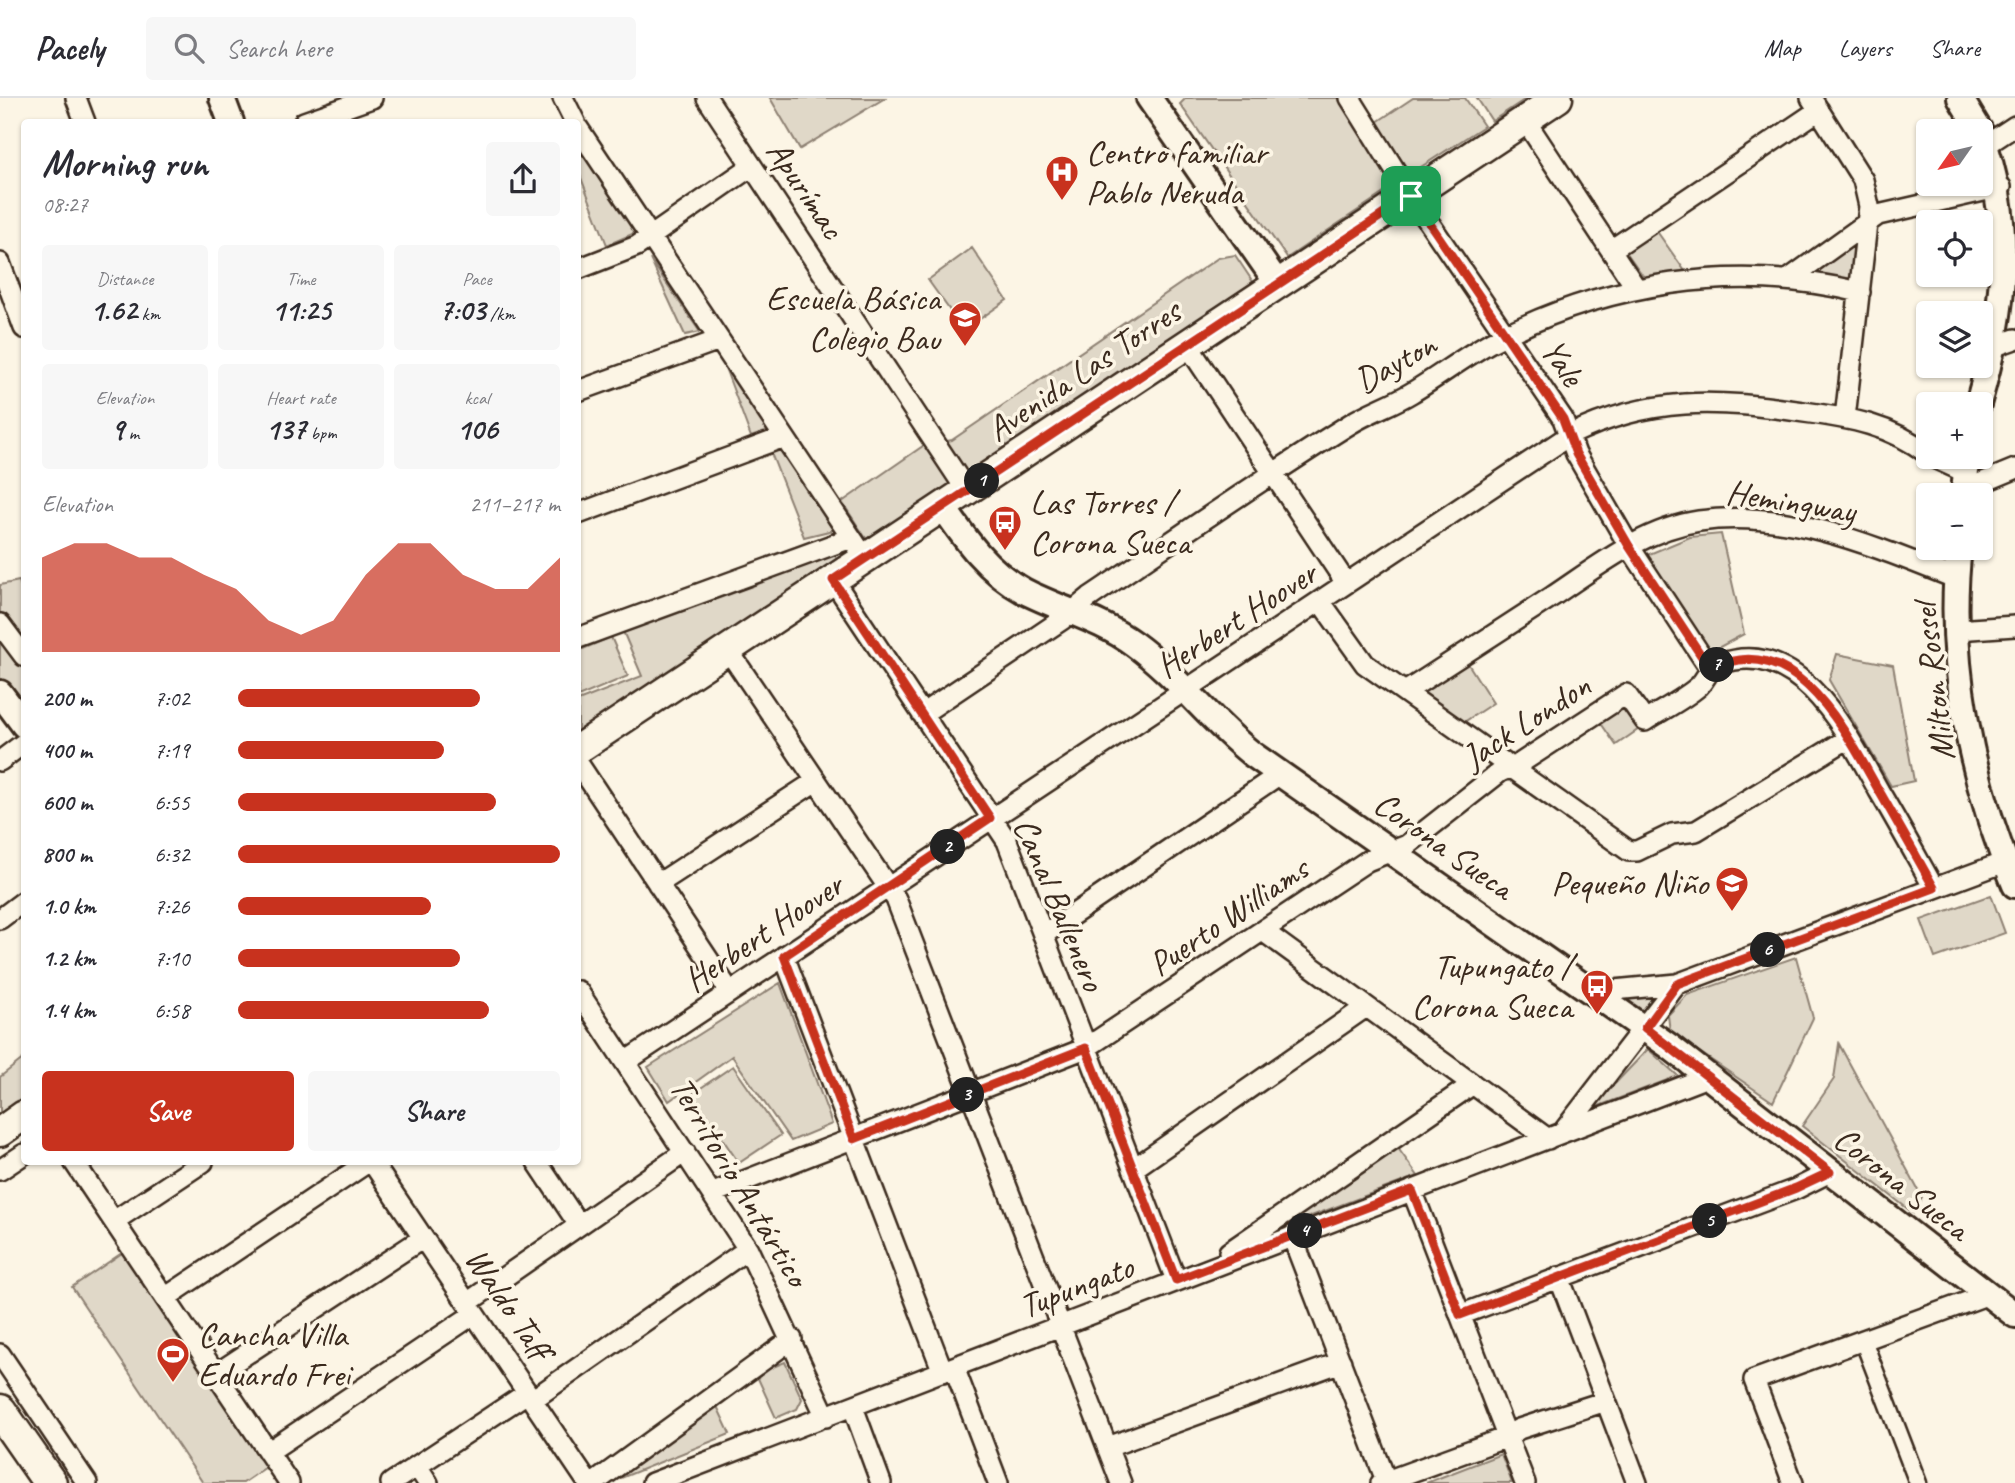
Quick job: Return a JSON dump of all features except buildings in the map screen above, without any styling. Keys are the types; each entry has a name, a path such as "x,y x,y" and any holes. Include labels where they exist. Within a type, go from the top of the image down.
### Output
{"main road":[{"name":"Avenida Las Torres","path":"581,747 833,580 858,548 943,507 968,491 1558,98"},
{"path":"0,1132 21,1117"},
{"path":"0,1411 50,1483"}],"street":[{"path":"76,98 84,119"},
{"path":"222,98 230,119"},
{"path":"312,119 372,98"},
{"name":"Apurímac","path":"707,98 968,491"},
{"name":"Yale","path":"1350,98 1405,181 1411,196 1563,419 1576,454 1629,546 1710,669"},
{"path":"1960,98 1972,119"},
{"path":"566,100 574,119"},
{"path":"1159,103 1278,284"},
{"path":"1611,250 1815,104 1863,180 1869,219 1845,418"},
{"path":"1525,120 1636,288"},
{"path":"1993,133 2015,125"},
{"path":"581,138 650,236 858,548 581,637"},
{"path":"581,268 630,250 752,166"},
{"path":"1984,392 2005,343 2009,277 2011,216 1993,166"},
{"path":"1789,279 1869,219 1887,212 2001,187"},
{"path":"1,268 21,320"},
{"name":"Dayton","path":"922,714 1273,474 1364,416 1409,394 1507,336 1584,301 1636,288 1719,280 1789,279 1860,292"},
{"path":"581,390 719,340"},
{"path":"1187,345 1346,583"},
{"name":"Herbert Hoover","path":"625,1062 1570,435 1624,414 1686,402 1734,402 1845,418 1889,430 1916,446"},
{"path":"581,513 784,437"},
{"name":"Herbert Hoover","path":"1950,469 1965,479"},
{"path":"1965,479 2015,469"},
{"name":"Corona Sueca","path":"943,507 977,554 1000,575 1025,591 1073,610 1133,643 1186,690 1238,743 1645,1028 2015,1315"},
{"name":"Hemingway","path":"1405,692 1629,546 1671,528 1697,521 1726,519 1771,522 1857,540 1956,579"},
{"name":"Milton Rossel","path":"1958,560 1956,630 1974,752 2005,862 2015,885"},
{"name":"Canal Ballenero","path":"833,580 1007,841 1176,1280"},
{"path":"1320,601 1365,664 1626,850 1633,852 1672,834 1696,831 1849,738"},
{"path":"0,624 21,652"},
{"path":"1956,630 2015,626"},
{"path":"728,650 900,907 1121,1483"},
{"path":"1710,669 1745,660 1780,668 1804,682 1824,700 1849,738 1934,888"},
{"name":"Jack London","path":"1391,851 1407,845 1509,767 1626,694 1645,721 1700,685 1710,669"},
{"path":"0,693 21,721"},
{"path":"0,761 21,745"},
{"path":"581,767 730,992"},
{"path":"1043,936 1280,774"},
{"path":"659,884 816,781"},
{"name":"Puerto Williams","path":"713,1194 1086,1048 1367,861 1391,851"},
{"path":"1594,992 1677,984 2005,862"},
{"path":"0,919 21,903"},
{"path":"1263,931 1473,1084 1555,1136 1645,1028 1677,984"},
{"path":"784,956 854,1139 948,1369 998,1483"},
{"name":"Territorio Antártico","path":"581,996 748,1249 827,1417"},
{"path":"1133,1169 1366,1007"},
{"name":"Tupungato","path":"652,1483 1710,1076"},
{"path":"1200,1271 1473,1084"},
{"path":"268,1452 471,1308 579,1225 685,1152"},
{"path":"0,1170 21,1156"},
{"path":"76,1165 289,1483"},
{"path":"114,1221 199,1165"},
{"path":"165,1298 365,1165"},
{"name":"Waldo Taff","path":"372,1165 588,1483"},
{"path":"539,1165 579,1225"},
{"path":"1460,1315 1796,1188 1830,1172"},
{"path":"1412,1190 1525,1483"},
{"path":"1292,1236 1385,1482 1507,1437 1519,1429 1606,1401"},
{"path":"216,1374 424,1238"},
{"path":"391,1483 530,1397 748,1249"},
{"path":"1559,1278 1637,1483"},
{"path":"1793,1483 1754,1380 1989,1294"},
{"path":"594,1483 792,1339"},
{"path":"1863,1340 1918,1483"},
{"path":"0,1354 88,1483"},
{"path":"1108,1447 1341,1362"},
{"path":"853,1407 881,1483"},
{"path":"417,1466 428,1483"}],"shaded area":[{"path":"770,98 885,98 800,149"},
{"path":"1186,98 1340,98 1397,184 1287,258 1180,104"},
{"path":"1413,98 1465,98 1484,126 1410,174 1377,122"},
{"path":"1477,98 1527,98 1492,121"},
{"path":"583,154 637,232 607,245 581,178"},
{"path":"1656,230 1687,274 1646,280 1624,249"},
{"path":"1859,232 1850,284 1801,276"},
{"path":"972,248 1007,300 964,330 928,280"},
{"path":"1235,255 1253,282 869,543 842,502 923,446 952,440 1218,258"},
{"path":"650,259 700,332 685,335"},
{"path":"721,357 771,430 751,437"},
{"path":"783,448 833,530 804,537 771,453"},
{"path":"1721,534 1744,634 1716,649 1703,651 1647,555 1690,537"},
{"path":"850,548 854,552 581,734 581,700 642,676 622,629"},
{"path":"19,581 21,640 0,612 0,585"},
{"path":"0,636 21,664 21,712 0,683"},
{"path":"611,637 628,676 581,696 581,650"},
{"path":"1837,654 1893,665 1914,781 1891,786 1829,680"},
{"path":"1467,662 1493,703 1461,724 1418,693"},
{"path":"1626,704 1642,727 1616,745 1600,722"},
{"path":"1991,895 2005,933 1935,958 1921,920"},
{"path":"1796,957 1813,1018 1773,1102 1670,1032 1668,1015 1687,995"},
{"path":"780,983 832,1124 791,1141 732,1056 669,1101 648,1067"},
{"path":"1658,995 1645,1014 1621,997"},
{"path":"1839,1044 1922,1197 1913,1213 1802,1126 1834,1079"},
{"path":"1648,1049 1678,1076 1591,1109"},
{"path":"21,1060 21,1102 0,1117 0,1077"},
{"path":"733,1066 781,1135 739,1163 692,1094"},
{"path":"1395,1144 1418,1176 1282,1227"},
{"path":"125,1251 269,1465 243,1483 203,1483 72,1287"},
{"path":"785,1362 802,1399 797,1409 776,1418 756,1374"},
{"path":"716,1404 730,1434 611,1482"},
{"path":"1501,1454 1512,1483 1426,1483"}],"place":[{"name":"Centro familiar Pablo Neruda","path":"1062,202"},
{"name":"Escuela Básica Colegio Bau","path":"965,348"},
{"name":"Las Torres / Corona Sueca","path":"1005,552"},
{"name":"Pequeño Niño","path":"1732,913"},
{"name":"Tupungato / Corona Sueca","path":"1597,1016"},
{"name":"Cancha Villa Eduardo Frei","path":"173,1384"}],"route":[{"path":"1411,196 1563,419 1576,454 1629,546 1710,669 1735,660 1769,664 1804,682 1824,700 1843,726 1934,888 1677,984 1645,1028 1830,1172 1796,1188 1460,1315 1412,1190 1176,1280 1086,1048 854,1139 784,956 990,818 833,580 1411,196"}]}
